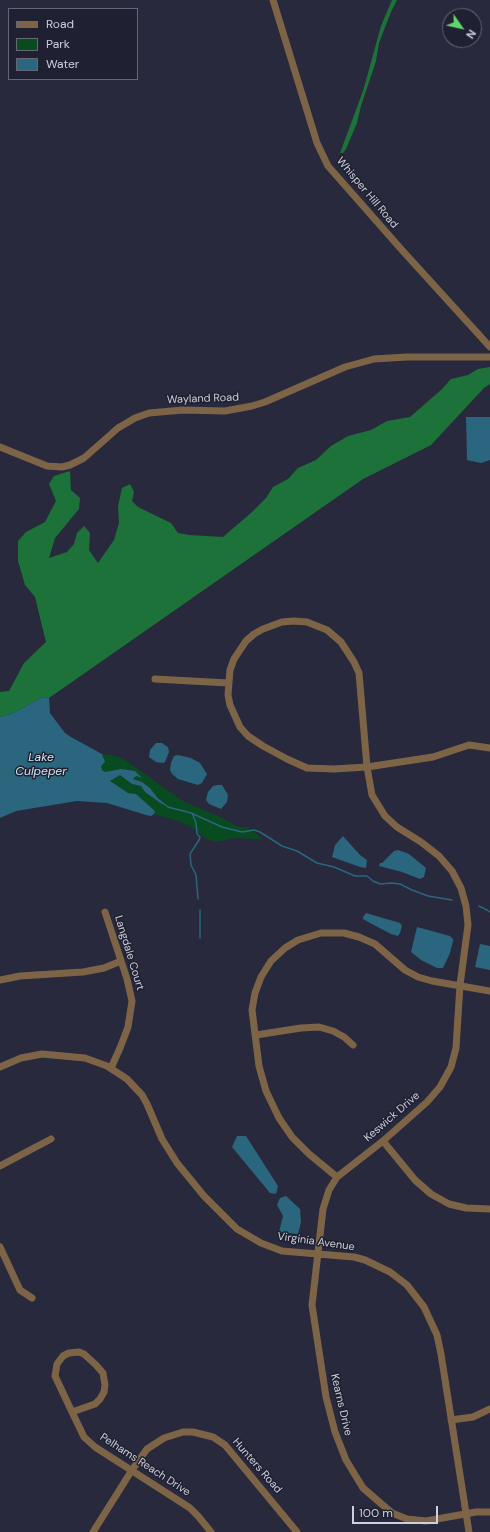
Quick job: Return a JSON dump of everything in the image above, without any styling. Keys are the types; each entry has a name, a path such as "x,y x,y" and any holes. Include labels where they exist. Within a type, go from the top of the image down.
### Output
{"street":[{"name":"Whisper Hill Road","path":"273,0 317,143 328,166 361,205 490,347"},
{"name":"Wayland Road","path":"0,447 47,466 62,467 84,458 118,428 134,418 149,413 182,410 225,411 252,406 345,367 374,360 407,357 490,357"},
{"name":"Keswick Drive","path":"319,1255 323,1209 329,1190 337,1177 427,1102 440,1087 451,1067 456,1048 460,985 468,925 466,906 461,888 452,871 439,856 422,842 397,827 385,816 372,795 367,767 359,673 348,650 341,642 327,630 307,622 282,622 263,629 246,641 237,654 230,670 228,683 230,705 240,727 248,736 263,746 306,768 334,769 367,767 433,758 469,745 490,748"},
{"path":"155,679 228,683"},
{"name":"Langdale Court","path":"106,912 127,979 132,1001 128,1027 111,1068"},
{"path":"337,1177 296,1141 279,1118 266,1091 259,1066 252,1010 255,993 261,977 271,961 284,948 298,940 321,933 344,933 359,937 375,944 405,970 418,977 432,981 490,991"},
{"path":"0,980 20,976 83,972 104,968 121,961"},
{"path":"256,1035 301,1028 319,1027 333,1031 344,1037 352,1045"},
{"name":"Virginia Avenue","path":"0,1067 20,1058 42,1054 85,1058 111,1068 127,1079 142,1095 168,1151 204,1196 231,1225 248,1237 282,1251 354,1257 365,1260 394,1275 407,1285 424,1307 437,1335 469,1532"},
{"path":"0,1166 51,1139"},
{"path":"382,1141 415,1180 431,1194 449,1204 466,1208 490,1209"},
{"path":"0,1247 20,1290 32,1298"},
{"name":"Kearns Drive","path":"319,1255 312,1305 326,1397 335,1432 346,1460 363,1488 392,1513 407,1519 426,1521 467,1514 490,1512"},
{"name":"Pelhams Reach Drive","path":"72,1412 95,1404 104,1392 105,1385 103,1373 84,1354 79,1352 69,1353 63,1356 57,1364 55,1376 72,1412 84,1437 95,1447 190,1508 210,1532"},
{"path":"452,1420 473,1417 490,1408"},
{"name":"Hunters Road","path":"93,1532 147,1449 164,1438 183,1432 193,1432 213,1438 225,1445 297,1532"}],"green space":[{"path":"392,0 397,0 379,43 376,61 357,123 346,149 343,153 340,153 363,91 381,26"},
{"path":"490,367 490,384 484,388 431,445 363,479 49,698 43,697 13,713 0,717 0,692 9,691 24,663 46,642 35,597 25,585 18,561 18,541 26,532 45,522 56,501 49,484 54,476 70,471 71,490 80,498 79,509 55,538 49,558 67,552 74,544 77,533 84,526 90,533 89,550 98,563 114,540 119,523 118,506 122,488 130,484 134,492 132,501 138,507 171,523 178,533 223,537 266,498 273,487 288,479 298,468 316,460 331,446 348,436 371,430 387,421 410,417 441,390 451,379 468,375 478,369"},
{"path":"102,754 122,758 183,801 222,818 238,827 248,827 262,839 236,838 215,842 205,838 194,829 181,822 154,814 155,811 134,793 128,793 110,781 120,775 132,784 141,786 145,792 161,804 150,788 142,782 133,779 136,776 141,777 135,771 121,769 105,772 102,770 101,766 104,757"}],"water":[{"path":"466,417 490,417 490,460 481,463 467,460"},
{"name":"Lake Culpeper","path":"43,697 49,698 50,713 65,733 102,754 105,762 101,766 102,770 105,772 121,769 135,771 142,778 136,776 133,779 142,782 150,788 163,805 145,792 141,786 132,784 120,775 110,781 128,793 136,794 155,811 154,814 151,816 146,815 107,803 77,801 16,811 0,818 0,717 13,713"},
{"path":"156,743 162,743 168,747 169,752 165,762 163,763 156,762 149,757 150,750"},
{"path":"178,755 191,758 200,763 207,774 202,783 198,785 178,779 172,774 170,770 171,763 174,756"},
{"path":"222,785 228,795 227,802 221,809 209,804 206,800 208,792 213,786"},
{"path":"343,836 360,855 367,860 366,868 332,857 335,845"},
{"path":"398,850 409,854 426,868 424,877 420,879 402,872 379,866 380,863 382,863 394,851"},
{"path":"366,913 400,923 402,926 400,933 398,936 391,934 363,919"},
{"path":"417,927 450,936 453,939 450,953 443,968 437,968 421,960 411,952"},
{"path":"480,944 490,946 490,970 475,967"},
{"path":"237,1136 246,1136 278,1186 276,1194 270,1193 232,1147"},
{"path":"286,1196 300,1209 301,1222 298,1234 279,1232 283,1216 277,1205 280,1198"}],"waterway":[{"path":"159,800 168,807 191,813 222,827 242,832 254,830 260,832 282,846 297,851 317,863 334,867 355,876 367,876 380,884 400,884 428,896 452,900"},
{"path":"192,813 196,823 197,834 200,837 190,854 191,865 196,875 198,899"},
{"path":"479,906 490,912"},
{"path":"200,910 200,938"}]}
